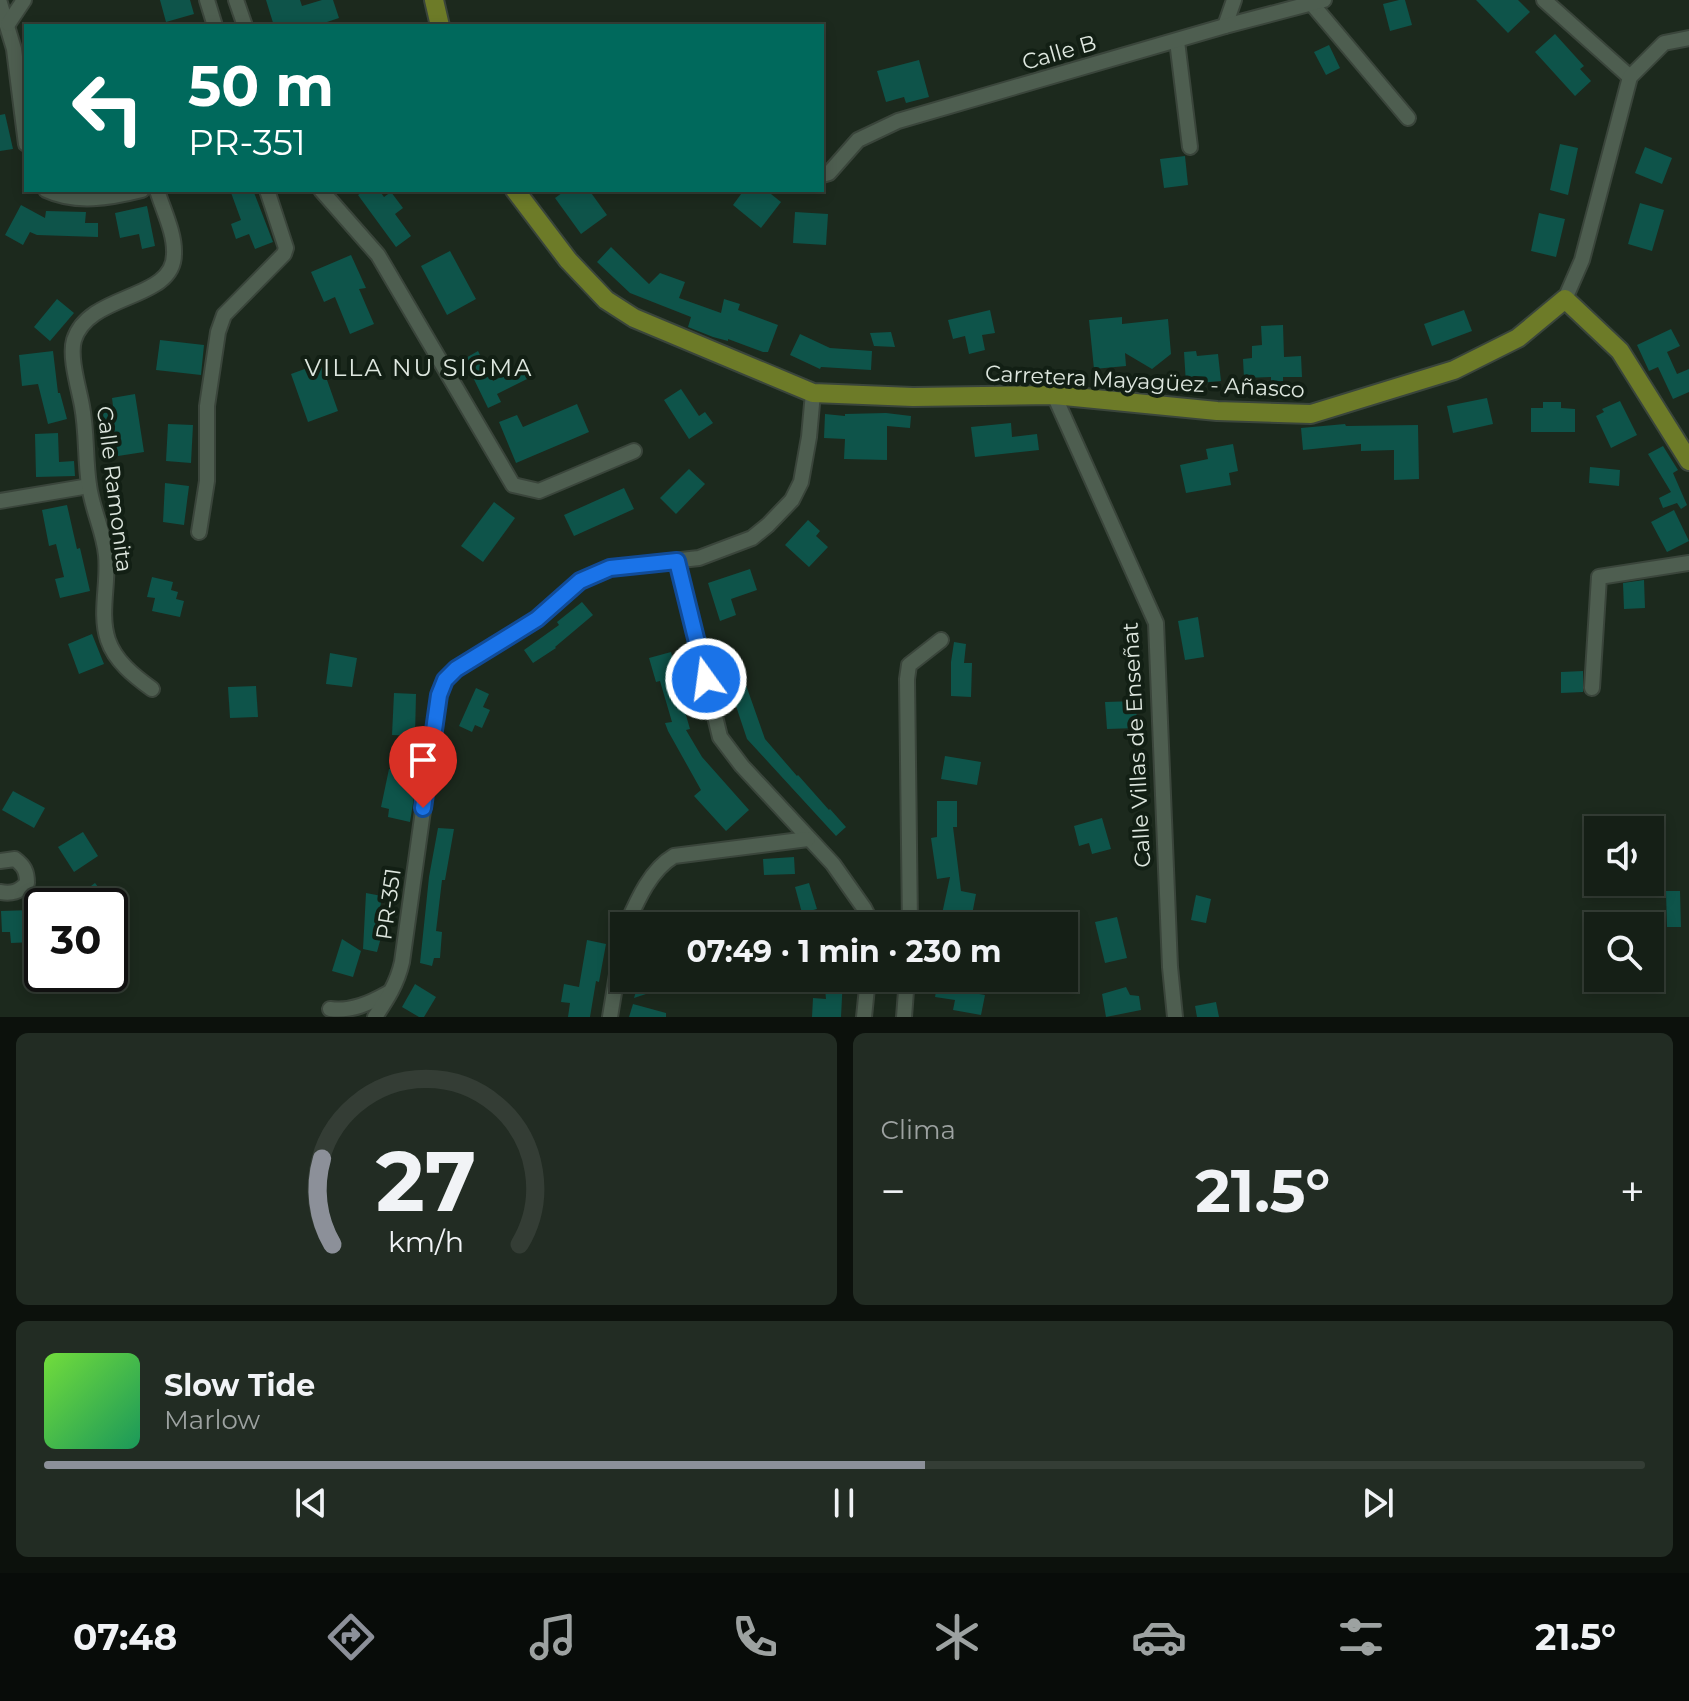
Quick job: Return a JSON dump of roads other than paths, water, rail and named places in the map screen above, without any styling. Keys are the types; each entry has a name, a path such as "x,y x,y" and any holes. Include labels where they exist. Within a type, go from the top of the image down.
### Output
{"main road":[{"path":"434,0 440,24"},
{"name":"Carretera Mayagüez - Añasco","path":"517,192 568,260 606,300 634,318 813,393 913,397 1054,395 1217,411 1311,414 1454,370 1518,338 1565,299"},
{"path":"1565,299 1620,351 1689,461"}],"street":[{"path":"8,24 24,0"},
{"path":"207,0 214,24"},
{"path":"236,0 244,24"},
{"path":"1225,26 1234,0"},
{"path":"1544,0 1630,77"},
{"path":"1318,2 1408,118"},
{"name":"Calle B","path":"824,174 829,173 858,140 898,121 1318,2"},
{"path":"0,3 8,24 19,76 24,125"},
{"path":"1565,299 1582,260 1630,77 1664,43 1689,38"},
{"path":"1177,41 1190,147"},
{"path":"50,192 61,197 83,199 132,192"},
{"name":"Calle Ramonita","path":"152,689 115,656 104,623 106,554 89,486 85,420 73,351 75,338 99,309 165,278 175,258 174,244 158,192"},
{"path":"199,532 207,481 207,406 218,332 224,315 284,254 286,248 268,192"},
{"path":"323,192 378,255 513,485 539,491 634,451"},
{"name":"PR-351","path":"375,1017 398,979 402,962 439,695 445,680 456,669 537,619 580,581 610,568 699,558 752,538 792,500 801,482 813,393"},
{"name":"Calle Villas de Enseñat","path":"1054,395 1156,623 1170,967 1175,1017"},
{"path":"0,501 89,486"},
{"path":"677,561 720,737 742,766 833,864 866,912"},
{"path":"1592,688 1599,577 1689,563"},
{"path":"910,912 907,679 909,665 941,640"},
{"path":"634,912 662,863 674,856 808,839"},
{"path":"0,861 15,859 23,864 27,883 21,890 8,894 0,892"},
{"path":"330,1009 362,1006 392,991"},
{"path":"610,1017 614,992"},
{"path":"864,1017 867,992"},
{"path":"904,1017 906,992"}],"district":[{"name":"VILLA NU SIGMA","path":"419,368"}]}
